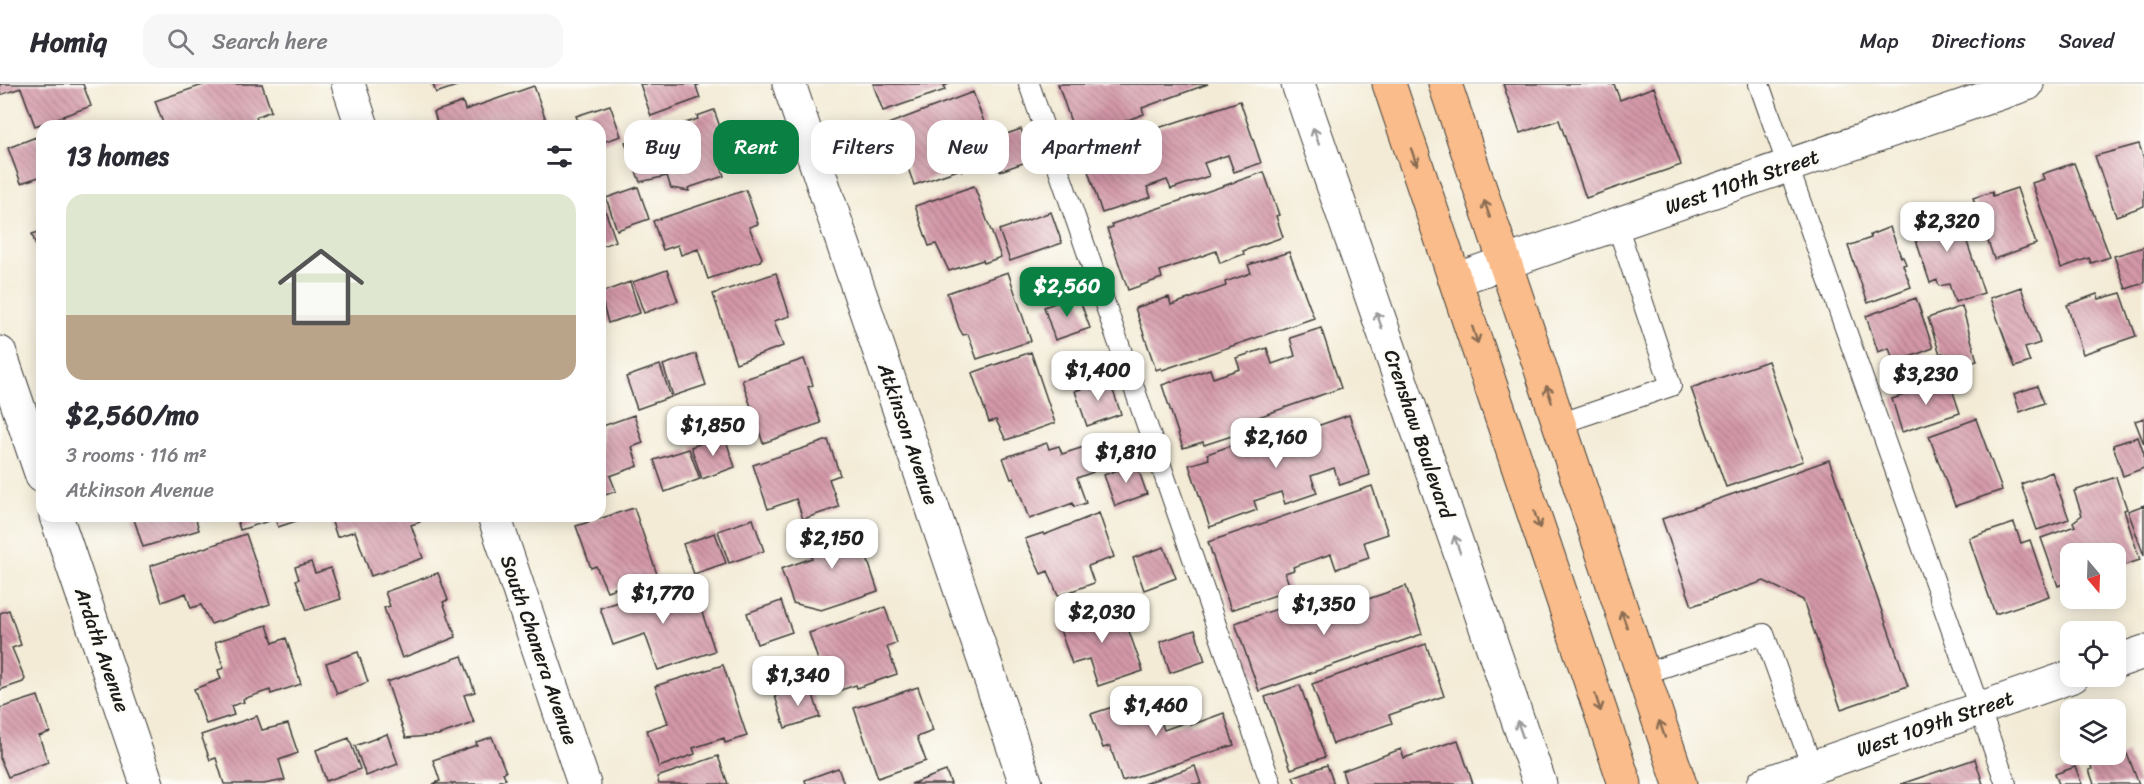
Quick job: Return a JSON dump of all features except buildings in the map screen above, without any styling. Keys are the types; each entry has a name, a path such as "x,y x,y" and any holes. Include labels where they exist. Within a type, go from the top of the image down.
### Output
{"main road":[{"path":"1389,84 1457,279 1625,784"},
{"path":"1444,84 1680,784"}],"street":[{"path":"348,84 360,120"},
{"name":"Atkinson Avenue","path":"789,84 1026,784"},
{"name":"Crenshaw Boulevard","path":"1298,84 1540,784"},
{"name":"West 110th Street","path":"1457,279 2026,84"},
{"path":"0,353 36,458"},
{"name":"Ardath Avenue","path":"58,522 147,784"},
{"name":"South Chanera Avenue","path":"496,522 584,784"},
{"path":"2126,658 2144,652"},
{"name":"West 109th Street","path":"1764,784 2060,681"}],"lane":[{"path":"1029,84 1271,784"},
{"path":"1759,84 2006,784"},
{"path":"1559,424 1671,386 1617,225"},
{"path":"1643,674 1764,634 1812,767"}]}
